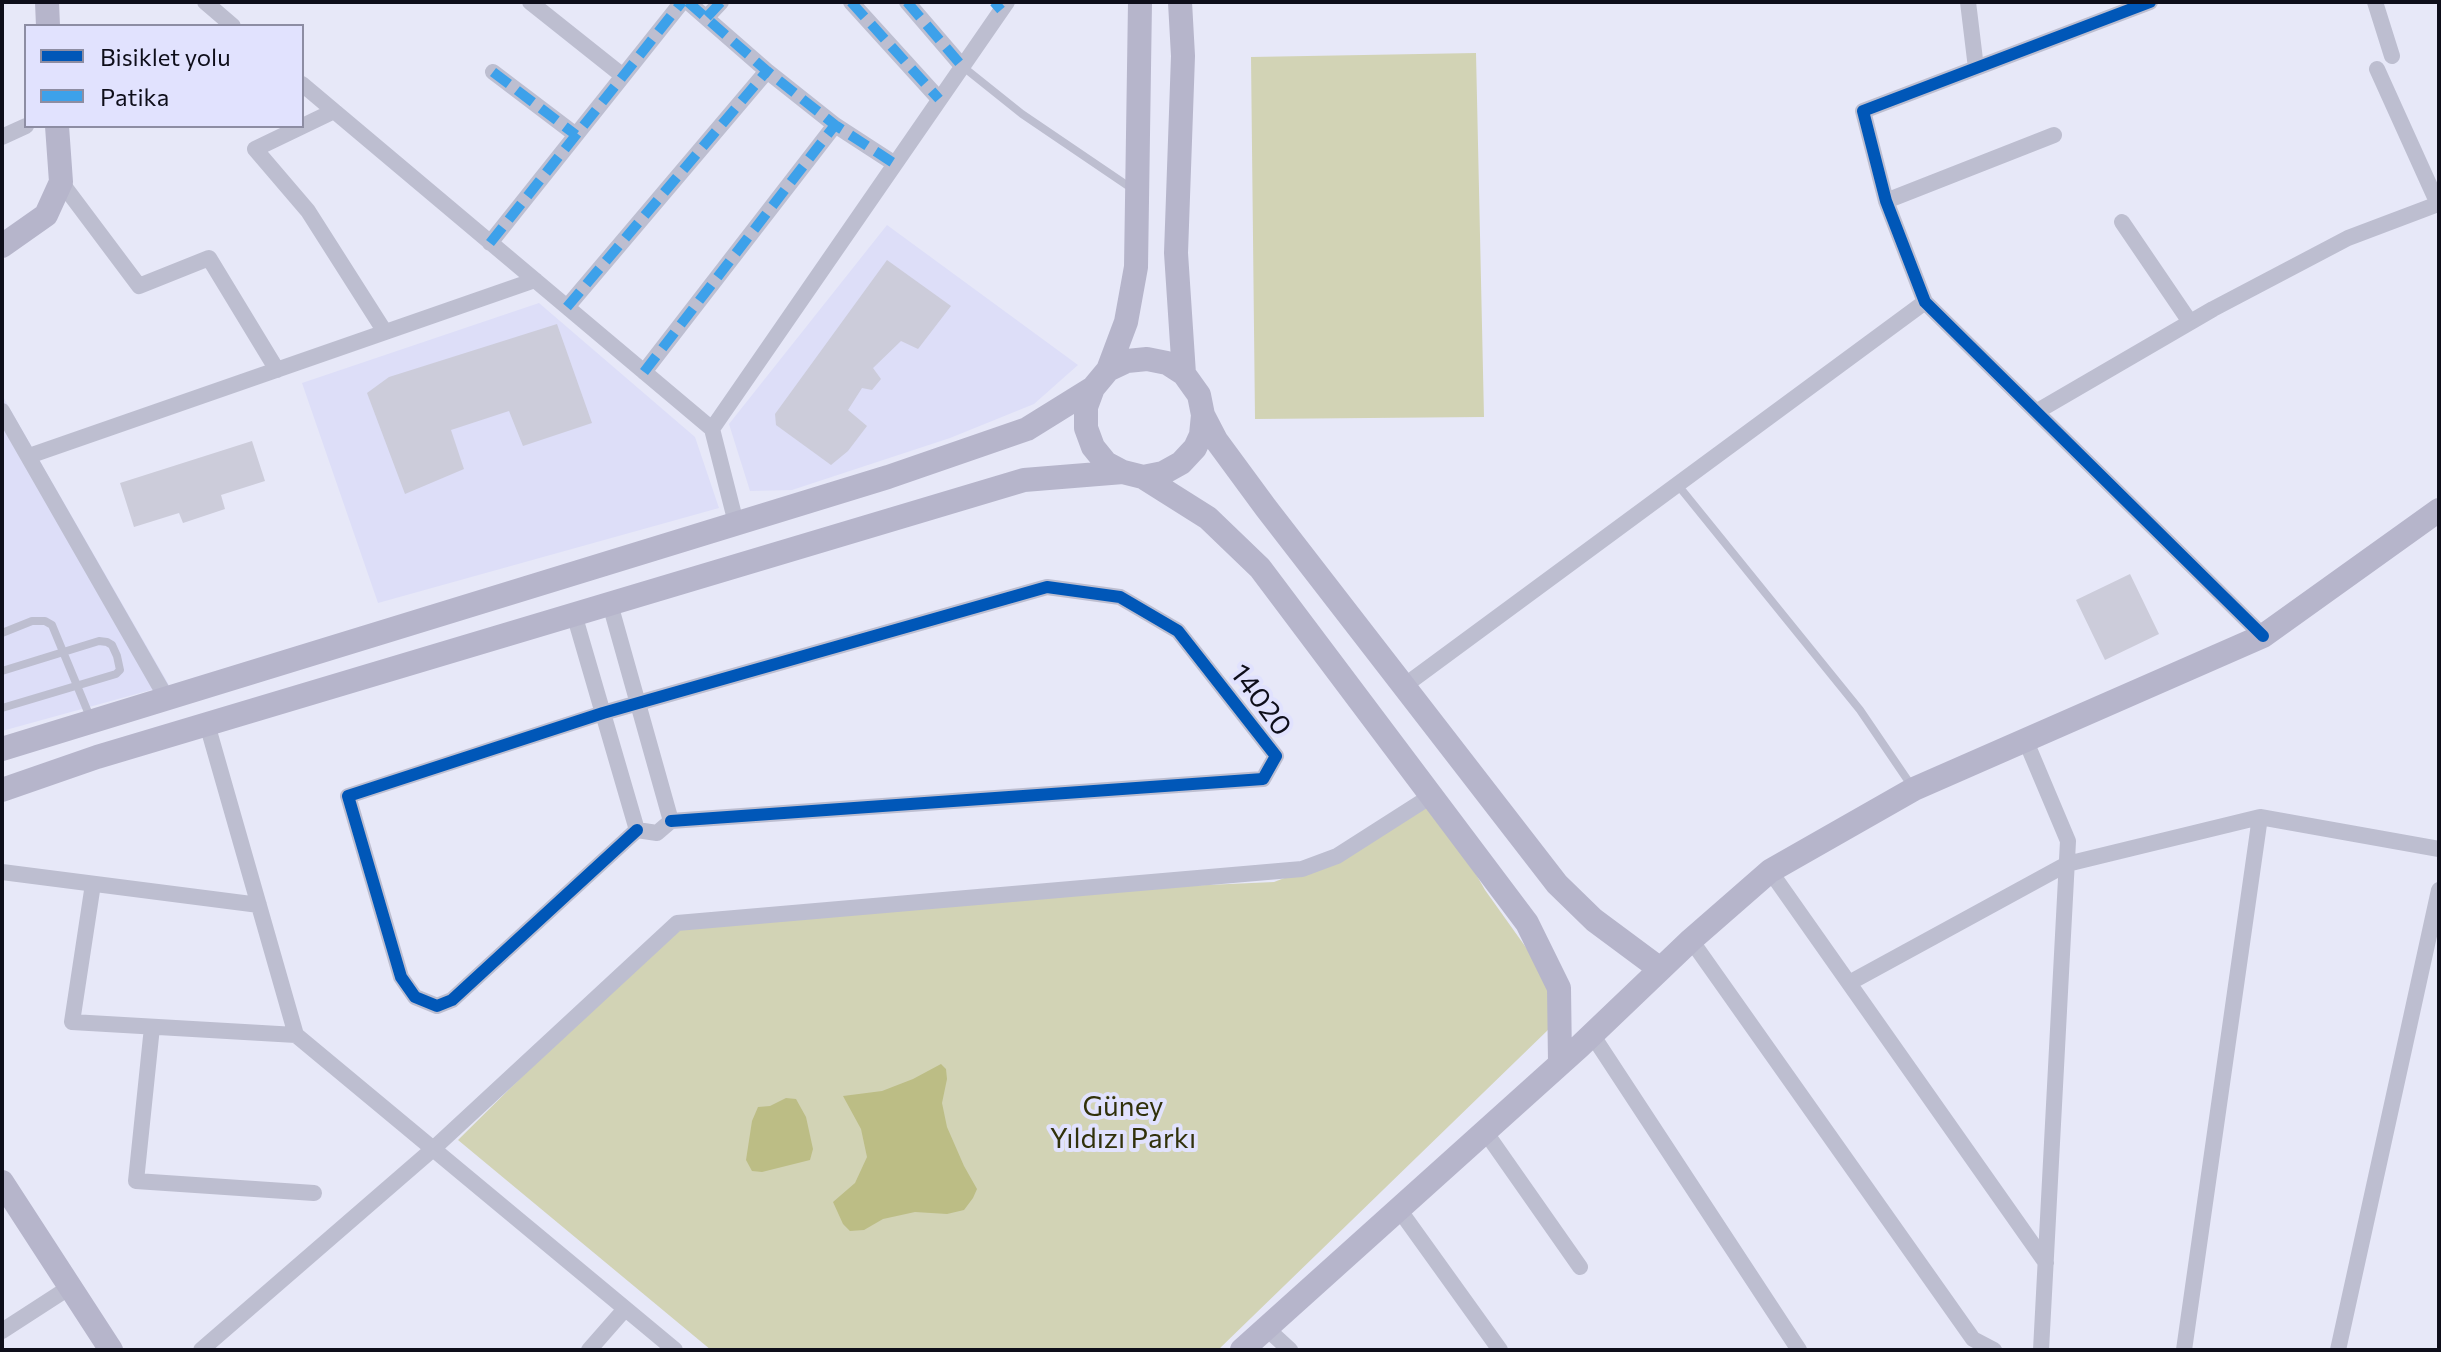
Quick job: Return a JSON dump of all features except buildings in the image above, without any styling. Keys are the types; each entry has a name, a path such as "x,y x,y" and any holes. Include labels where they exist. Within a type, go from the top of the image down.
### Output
{"main road":[{"path":"47,2 48,24"},
{"path":"1140,2 1136,267 1126,322 1086,407 1086,428 1093,447 1106,463 1133,474 1208,518 1260,568 1527,923 1559,988 1560,1062"},
{"path":"1180,2 1183,56 1176,253 1184,374"},
{"path":"2,246 46,215 61,182 57,128"},
{"path":"2,749 888,477 1027,429 1127,361 1147,359 1167,363 1184,374 1199,395 1203,415 1216,440 1557,884 1594,920 1660,969"},
{"path":"2,790 97,757 1024,480 1163,473 1181,463 1195,448 1201,435 1203,415"},
{"path":"1242,1350 1770,871 1914,789 2263,636 2439,510"},
{"path":"2,1182 111,1350"}],"street":[{"path":"205,2 231,24"},
{"path":"530,2 623,76"},
{"path":"490,243 685,2 835,125 895,164"},
{"path":"707,17 721,2"},
{"path":"851,2 939,99"},
{"path":"907,2 962,66"},
{"path":"1968,2 1976,68"},
{"path":"2150,2 1863,111 1886,201 1925,302 2263,636"},
{"path":"2375,2 2392,56"},
{"path":"712,429 962,66 1000,5"},
{"path":"2036,412 2190,322 2348,238 2438,205 2377,69"},
{"path":"567,307 767,71"},
{"path":"493,72 576,135"},
{"path":"304,86 712,429 736,523"},
{"path":"304,125 334,111"},
{"path":"644,372 835,125"},
{"path":"2,137 24,127"},
{"path":"299,128 255,149 308,211 385,332"},
{"path":"1886,201 2054,135"},
{"path":"61,182 139,286 209,258 277,370"},
{"path":"2122,222 2190,322"},
{"path":"29,456 535,280"},
{"path":"1404,686 1925,302"},
{"path":"2,411 167,699"},
{"name":"14020","path":"638,704 1047,587 1120,597 1178,631 1276,756 1263,779 671,821"},
{"path":"610,604 671,821 657,833 637,830"},
{"path":"574,614 637,830"},
{"path":"637,830 452,1000 437,1006 415,997 401,977 348,796 638,704"},
{"path":"207,724 296,1035 675,1350"},
{"path":"2025,739 2068,841 2041,1350"},
{"path":"201,1350 433,1149 677,923 1302,869 1337,856 1431,796"},
{"path":"2184,1350 2260,817"},
{"path":"1849,983 2067,864 2260,817 2439,849"},
{"path":"1770,871 2046,1263"},
{"path":"2,872 259,905"},
{"path":"93,884 72,1022 296,1035"},
{"path":"2338,1350 2439,890"},
{"path":"1691,940 1973,1339 1994,1350"},
{"path":"152,1027 136,1181 314,1193"},
{"path":"1591,1033 1799,1350"},
{"path":"1484,1130 1580,1267"},
{"path":"1398,1208 1500,1350"},
{"path":"2,1331 70,1287"},
{"path":"589,1350 625,1309"},
{"path":"1265,1327 1290,1350"}],"lane":[{"path":"962,66 1022,114 1138,193"},
{"path":"1677,484 1860,710 1914,789"},
{"path":"2,633 32,621 45,621 52,625 92,722"},
{"path":"2,671 99,641 112,645 120,670 116,674 2,708"}],"shaded area":[{"path":"887,225 1078,365 1034,404 950,438 792,490 750,491 729,424"},
{"path":"539,303 695,437 719,508 378,603 302,383"},
{"path":"2,395 169,685 2,731"},
{"path":"941,1064 946,1069 947,1079 942,1103 947,1127 977,1189 973,1198 964,1210 947,1214 915,1212 883,1219 864,1230 850,1231 843,1224 833,1202 855,1183 867,1157 861,1129 843,1096 882,1091"},
{"path":"786,1098 796,1099 806,1117 813,1149 810,1160 762,1172 752,1171 746,1160 752,1121 758,1107 770,1106"}],"green space":[{"path":"1476,53 1484,417 1255,419 1251,57"},
{"name":"Güney Yıldızı Parkı","path":"1431,796 1485,890 1547,977 1550,1028 1218,1350 711,1350 458,1140 677,923 985,895 1274,882 1350,853"}],"marked path":[{"path":"490,243 682,2"},
{"path":"688,2 835,125 895,164"},
{"path":"707,17 721,2"},
{"path":"851,2 939,99"},
{"path":"907,2 962,66"},
{"path":"994,2 1001,10"},
{"path":"567,307 767,71"},
{"path":"493,72 576,135"},
{"path":"644,372 835,125"}],"cycle path":[{"path":"2150,2 1863,111 1886,201 1925,302 2263,636"},
{"path":"637,830 452,1000 437,1006 415,997 401,977 348,796 603,713 1047,587 1120,597 1178,631 1276,756 1263,779 671,821"}]}
